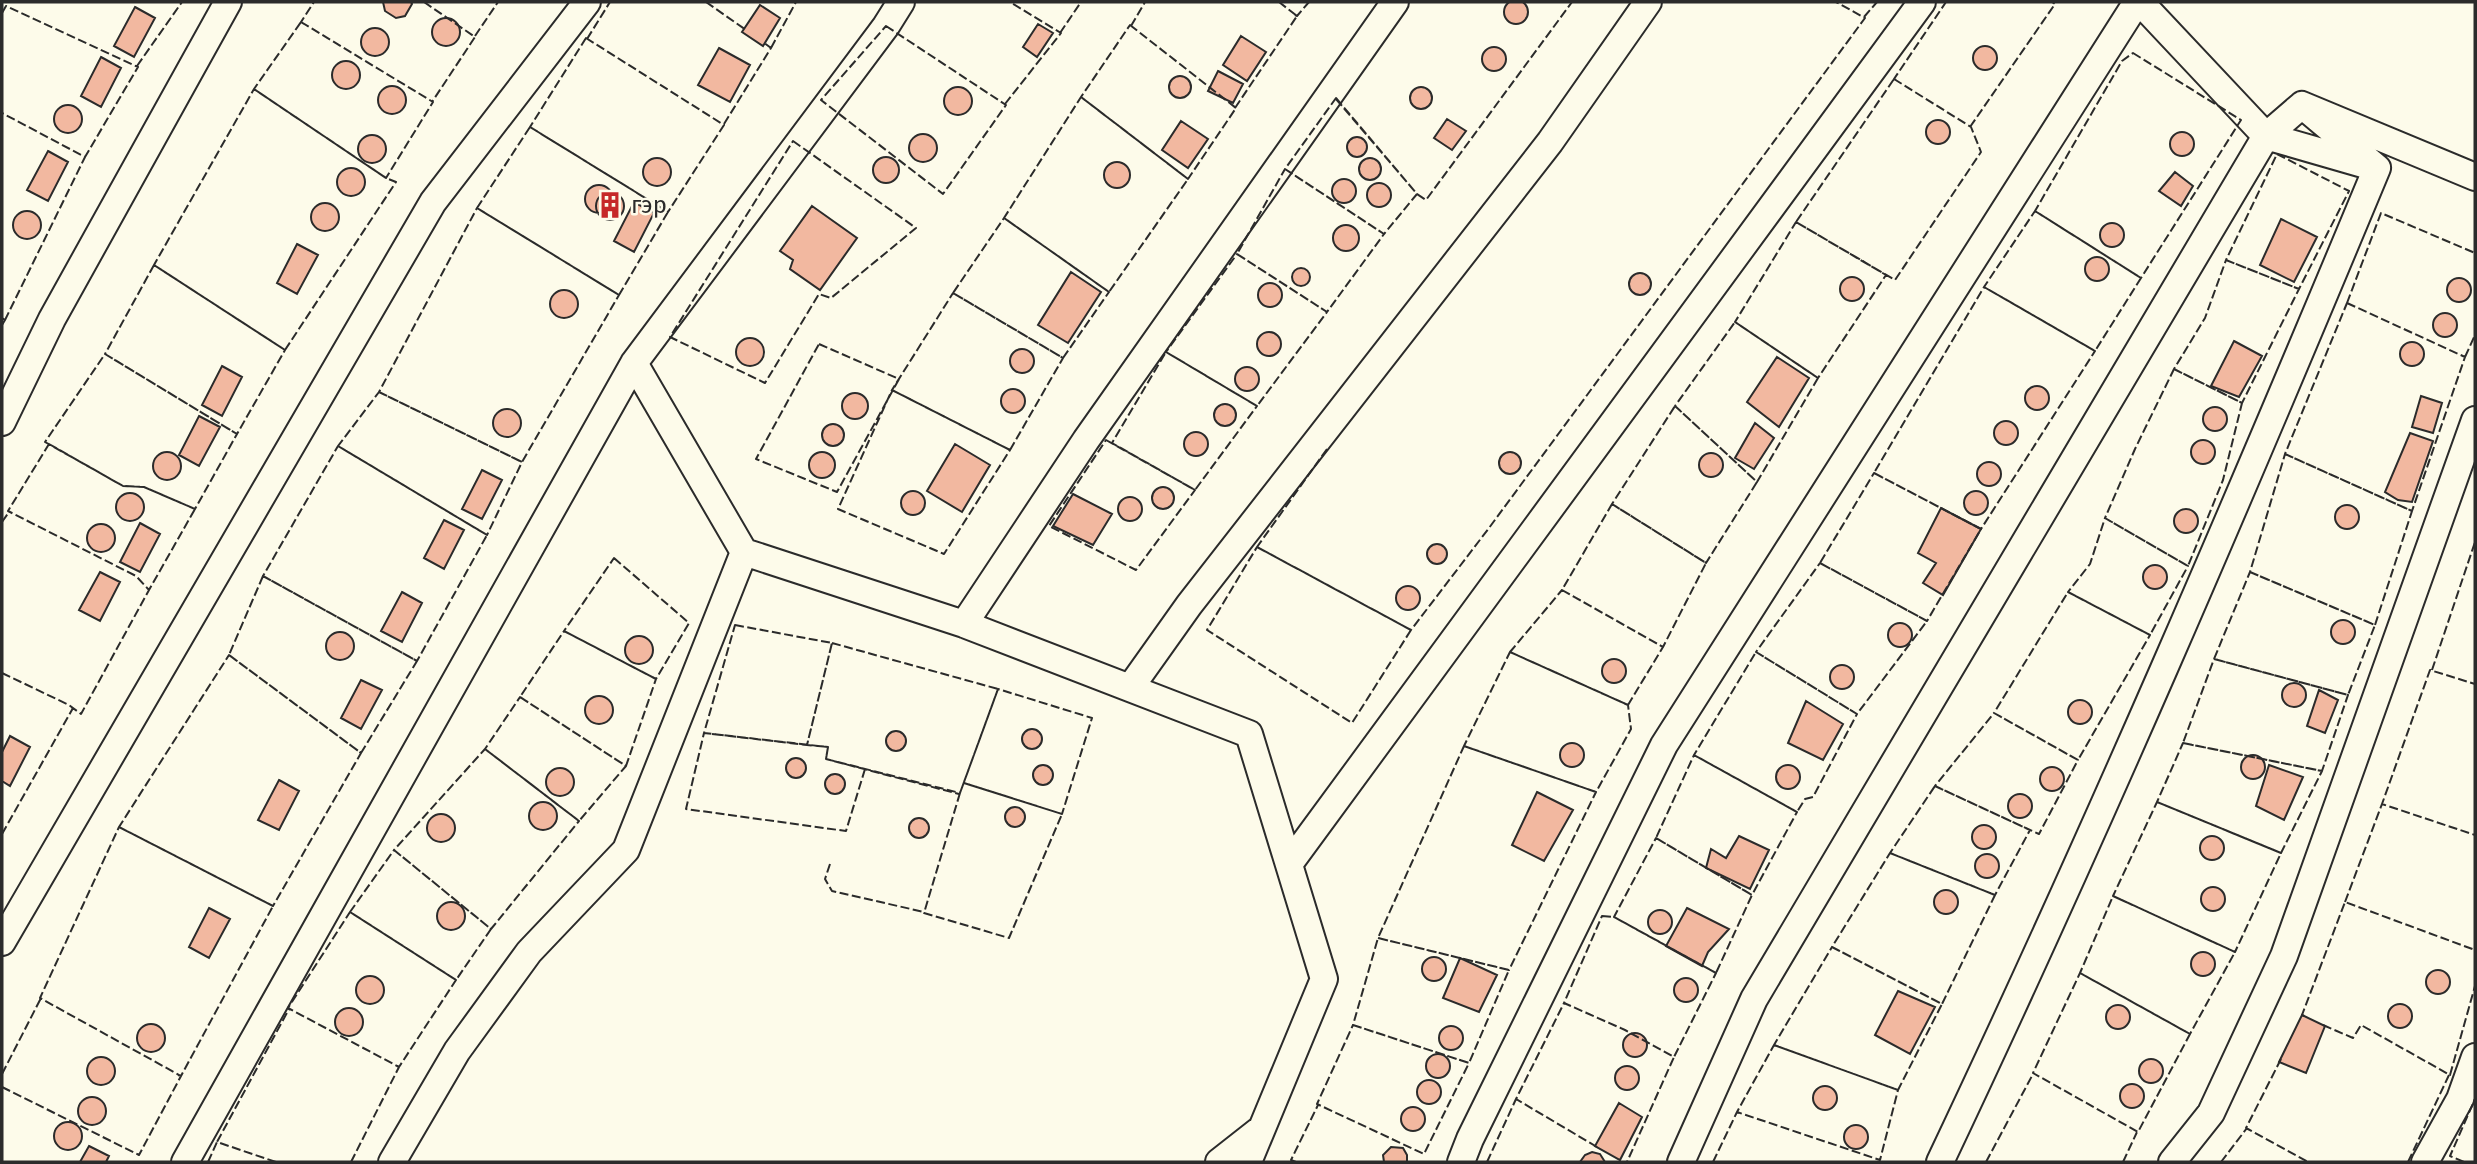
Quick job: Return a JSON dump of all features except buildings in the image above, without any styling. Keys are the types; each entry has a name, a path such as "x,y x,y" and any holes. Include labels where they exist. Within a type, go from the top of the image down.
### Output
{"street":[{"path":"2,422 52,319 228,2"},
{"path":"2,942 433,202 587,2"},
{"path":"186,1162 634,363 886,26 901,2"},
{"path":"964,624 1086,440 1395,2"},
{"path":"1130,688 1189,604 1550,142 1648,2"},
{"path":"1289,864 1922,2"},
{"path":"1461,1162 1664,745 2139,2 2266,136 2377,168"},
{"path":"1681,1162 1754,999 2266,136 2302,105"},
{"path":"2302,105 2377,168"},
{"path":"2302,105 2475,177"},
{"path":"1940,1162 2030,973 2271,423 2377,168"},
{"path":"634,363 744,552 964,624 1249,734 1324,979 1248,1162"},
{"path":"2172,1162 2211,1113 2284,956 2475,420"},
{"path":"392,1162 457,1051 529,952 626,850 744,552"},
{"path":"2425,1162 2460,1099 2475,1057"},
{"path":"1219,1162 1263,1128"}],"fence":[{"path":"137,66 182,2"},
{"path":"304,24 301,22 314,2"},
{"path":"424,2 475,37 432,102"},
{"path":"475,36 498,2"},
{"path":"587,39 610,2"},
{"path":"706,2 746,30"},
{"path":"771,48 796,2"},
{"path":"1005,104 1061,33 1010,2"},
{"path":"1060,33 1081,2"},
{"path":"1131,26 1145,2"},
{"path":"1235,108 1297,16 1279,2"},
{"path":"1295,15 1309,2"},
{"path":"1336,99 1417,194 1426,200 1572,2"},
{"path":"1327,449 1257,547 1411,630 1865,18 1836,2"},
{"path":"1864,17 1877,2"},
{"path":"1896,80 1894,79 1946,2"},
{"path":"1970,127 2055,4 2052,2"},
{"path":"2,13 6,6 138,67 85,157 2,113"},
{"path":"301,22 433,102 386,178 254,89 301,22"},
{"path":"1130,25 1236,108 1188,179 1081,97 1130,25"},
{"path":"886,26 1006,105 943,194 821,100 886,26"},
{"path":"586,38 724,125 668,212 530,127 586,38"},
{"path":"724,124 771,48 763,42"},
{"path":"2133,53 2241,120 2141,278 2035,211 2122,61 2133,53"},
{"path":"1894,79 1971,127 1981,152 1895,280 1796,222 1894,79"},
{"path":"254,89 386,178 396,182 285,350 154,265 254,89"},
{"path":"1081,97 1188,179 1109,292 1004,218 1081,97"},
{"path":"1336,98 1417,194 1384,234 1285,169 1336,98"},
{"path":"530,127 668,212 619,295 477,208 530,127"},
{"path":"793,141 916,228 831,298 819,294 765,383 670,337 793,141"},
{"path":"2277,154 2349,191 2299,289 2226,260 2277,154"},
{"path":"2,325 5,320 2,318 5,320 85,157"},
{"path":"1285,169 1384,234 1327,312 1237,254 1285,169"},
{"path":"477,208 619,295 522,462 379,392 477,208"},
{"path":"2035,211 2141,278 2095,351 1984,287 2035,211"},
{"path":"2347,303 2381,213 2475,253"},
{"path":"1004,218 1109,292 1063,358 953,293 1004,218"},
{"path":"1796,222 1886,275 1818,378 1735,322 1796,222"},
{"path":"1237,254 1327,312 1257,406 1166,352 1237,254"},
{"path":"2226,260 2299,289 2242,403 2174,369 2205,318 2226,260"},
{"path":"154,265 285,350 237,434 105,354 154,265"},
{"path":"1984,287 2095,351 1981,529 1874,473 1984,287"},
{"path":"953,293 1063,358 1010,450 892,390 953,293"},
{"path":"2347,303 2465,357 2412,511 2285,454 2347,303"},
{"path":"1735,322 1818,378 1757,482 1675,406 1735,322"},
{"path":"2465,357 2475,335"},
{"path":"819,344 899,379 837,492 756,459 819,344"},
{"path":"1166,352 1257,406 1195,490 1112,443 1166,352"},
{"path":"105,354 237,434 195,509 144,487 123,486 45,442 105,354"},
{"path":"2174,369 2242,403 2223,480 2188,566 2105,518 2174,369"},
{"path":"892,390 1010,450 944,554 838,509 892,390"},
{"path":"379,392 522,462 487,535 338,446 379,392"},
{"path":"1675,406 1757,482 1706,563 1612,504 1675,406"},
{"path":"1106,440 1195,490 1136,570 1049,526 1106,440"},
{"path":"49,444 123,486 144,487 195,509 149,590 136,576 8,511 49,444"},
{"path":"338,446 487,535 417,661 263,576 338,446"},
{"path":"2285,454 2412,511 2375,625 2250,572 2285,454"},
{"path":"1874,473 1981,529 1927,621 1820,563 1874,473"},
{"path":"1612,504 1706,563 1663,647 1562,590 1612,504"},
{"path":"2,522 9,512"},
{"path":"2105,518 2188,566 2150,635 2068,592 2090,564 2105,518"},
{"path":"2432,670 2475,542"},
{"path":"1257,547 1411,630 1352,723 1207,630 1257,547"},
{"path":"614,558 689,623 656,679 564,631 614,558"},
{"path":"1820,563 1927,621 1857,714 1756,652 1820,563"},
{"path":"2250,572 2375,625 2348,695 2214,659 2250,572"},
{"path":"263,576 417,661 361,753 229,655 263,576"},
{"path":"2,673 69,705 81,714 149,590"},
{"path":"1562,590 1663,647 1628,705 1510,652 1562,590"},
{"path":"2068,592 2150,635 2078,760 1994,713 2068,592"},
{"path":"735,625 832,643 807,745 704,733 735,625"},
{"path":"564,631 656,679 626,766 520,697 564,631"},
{"path":"832,643 998,689 960,793 826,759 828,747 807,745 832,643"},
{"path":"1510,652 1628,705 1631,729 1596,792 1464,746 1510,652"},
{"path":"1756,652 1857,714 1813,797 1805,799 1797,812 1694,755 1756,652"},
{"path":"229,655 361,753 273,906 119,827 229,655"},
{"path":"2214,659 2348,695 2322,771 2183,743 2214,659"},
{"path":"2385,805 2382,804 2430,670 2475,684"},
{"path":"964,783 1062,814 1009,938 924,913 960,793 998,689 1092,718 1062,814 964,783"},
{"path":"520,697 626,766 579,821 485,749 520,697"},
{"path":"2,834 73,708 71,707"},
{"path":"1994,713 2078,760 2039,834 1935,786 1994,713"},
{"path":"865,769 846,831 686,809 704,733 828,747 826,759 959,794"},
{"path":"2183,743 2322,771 2281,853 2157,802 2183,743"},
{"path":"1464,746 1596,792 1509,970 1378,938 1464,746"},
{"path":"485,749 579,821 491,929 394,850 485,749"},
{"path":"1694,755 1797,812 1752,895 1656,838 1694,755"},
{"path":"1935,786 2030,830 1995,895 1890,853 1935,786"},
{"path":"2157,802 2281,853 2235,952 2113,896 2157,802"},
{"path":"2345,902 2382,804 2475,835"},
{"path":"119,827 273,906 181,1076 40,998 119,827"},
{"path":"1656,838 1752,895 1716,973 1614,917 1656,838"},
{"path":"394,850 491,929 456,980 350,912 394,850"},
{"path":"1890,853 1995,895 1942,1004 1832,947 1890,853"},
{"path":"830,864 825,879 832,891 924,912"},
{"path":"2113,896 2235,952 2190,1034 2080,973 2113,896"},
{"path":"2304,1016 2302,1015 2345,902 2475,950"},
{"path":"350,912 456,980 399,1067 288,1008 350,912"},
{"path":"1602,916 1614,917 1716,973 1674,1057 1625,1030 1564,1003 1602,916"},
{"path":"1378,938 1509,970 1469,1063 1353,1025 1378,938"},
{"path":"1832,947 1942,1004 1898,1090 1774,1045 1832,947"},
{"path":"2080,973 2190,1034 2138,1132 2033,1073 2080,973"},
{"path":"2323,1025 2353,1038 2361,1025 2450,1075 2475,986"},
{"path":"2,1074 41,998"},
{"path":"1597,1147 1516,1099 1564,1003 1625,1030 1674,1057 1627,1162"},
{"path":"276,1162 217,1142 289,1009"},
{"path":"1353,1025 1469,1063 1424,1154 1317,1104 1353,1025"},
{"path":"1774,1045 1898,1090 1880,1160 1737,1112 1774,1045"},
{"path":"2281,1059 2246,1128 2308,1162"},
{"path":"351,1162 399,1067 397,1066"},
{"path":"1986,1162 2033,1074"},
{"path":"2,1087 139,1155 181,1076 178,1075"},
{"path":"2408,1162 2449,1075"},
{"path":"1487,1162 1516,1099 1518,1100"},
{"path":"2464,1162 2450,1156 2475,1099"},
{"path":"1296,1162 1291,1160 1318,1105"},
{"path":"1713,1162 1737,1112 1739,1113"},
{"path":"2221,1162 2247,1128"},
{"path":"2123,1162 2137,1132"},
{"path":"208,1162 217,1142 219,1143"}],"place":[{"name":"гэр","path":"610,205"}]}
